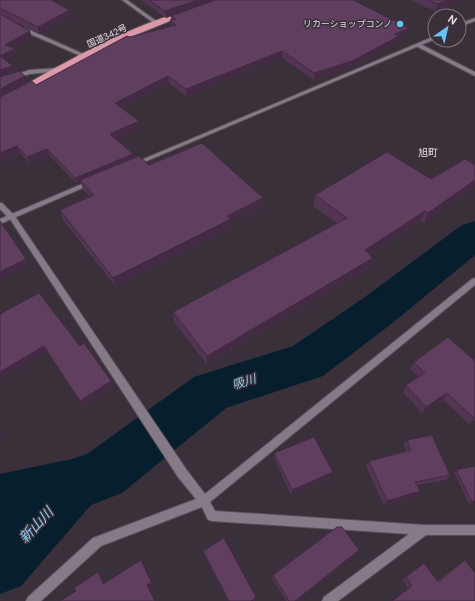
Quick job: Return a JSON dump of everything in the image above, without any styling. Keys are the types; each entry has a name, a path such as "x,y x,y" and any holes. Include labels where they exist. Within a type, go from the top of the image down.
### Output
{"highway":[{"name":"国道342号","path":"0,102 84,56 158,23 190,11"}],"street":[{"path":"124,0 158,23"},
{"path":"19,26 32,34 84,56"},
{"path":"126,168 427,41"},
{"path":"418,45 475,74"},
{"path":"0,81 30,72 58,70"},
{"path":"0,222 96,181"},
{"path":"0,204 12,217 182,473 204,500 212,516 424,530 475,530"},
{"path":"32,601 97,542 204,500 475,281"},
{"path":"328,601 424,530"}],"building":[{"path":"0,0 51,0 70,10 38,27 0,8"},
{"path":"149,0 199,0 165,11"},
{"path":"215,0 353,0 409,28 394,34 399,36 352,61 314,73 282,51 186,89 168,76 115,103 139,121 110,134 133,154 75,178 47,149 27,157 17,146 0,153 0,97 32,81 36,85 127,36 130,37 176,25 170,20 176,19 171,16"},
{"path":"428,0 448,0 437,4"},
{"path":"0,14 30,31 5,45 15,49 0,56"},
{"path":"0,56 13,66 0,70"},
{"path":"19,71 25,76 0,89 0,77"},
{"path":"202,143 263,198 227,216 231,219 113,278 60,210 94,195 80,180 139,156 149,165"},
{"path":"387,152 431,179 465,159 475,165 475,180 428,213 425,211 365,250 373,258 207,356 173,312 347,218 315,195"},
{"path":"0,221 26,259 0,272"},
{"path":"39,293 80,346 84,343 111,381 80,401 44,346 0,372 0,314"},
{"path":"448,337 475,361 474,418 447,393 426,407 406,385 425,373 414,362"},
{"path":"432,435 450,475 415,482 420,491 387,501 369,461 411,450 407,440"},
{"path":"314,437 333,472 292,490 274,453"},
{"path":"475,466 475,501 472,502 456,470"},
{"path":"337,527 342,527 359,550 295,601 289,601 273,575"},
{"path":"224,538 256,597 251,601 229,601 203,551"},
{"path":"141,560 151,582 147,585 155,601 60,601 76,591 74,588 98,572 103,584"},
{"path":"465,560 475,573 475,601 392,601 412,586 406,577 424,563 438,582"}],"waterway":[{"name":"吸川","path":"72,486 103,474 211,392 307,362 380,309 475,234"},
{"name":"吸川","path":"0,501 72,486"},
{"name":"新山川","path":"0,565 72,486"}],"place":[{"name":"リカーショップコンノ","path":"400,24"}],"district":[{"name":"旭町","path":"428,152"}]}
